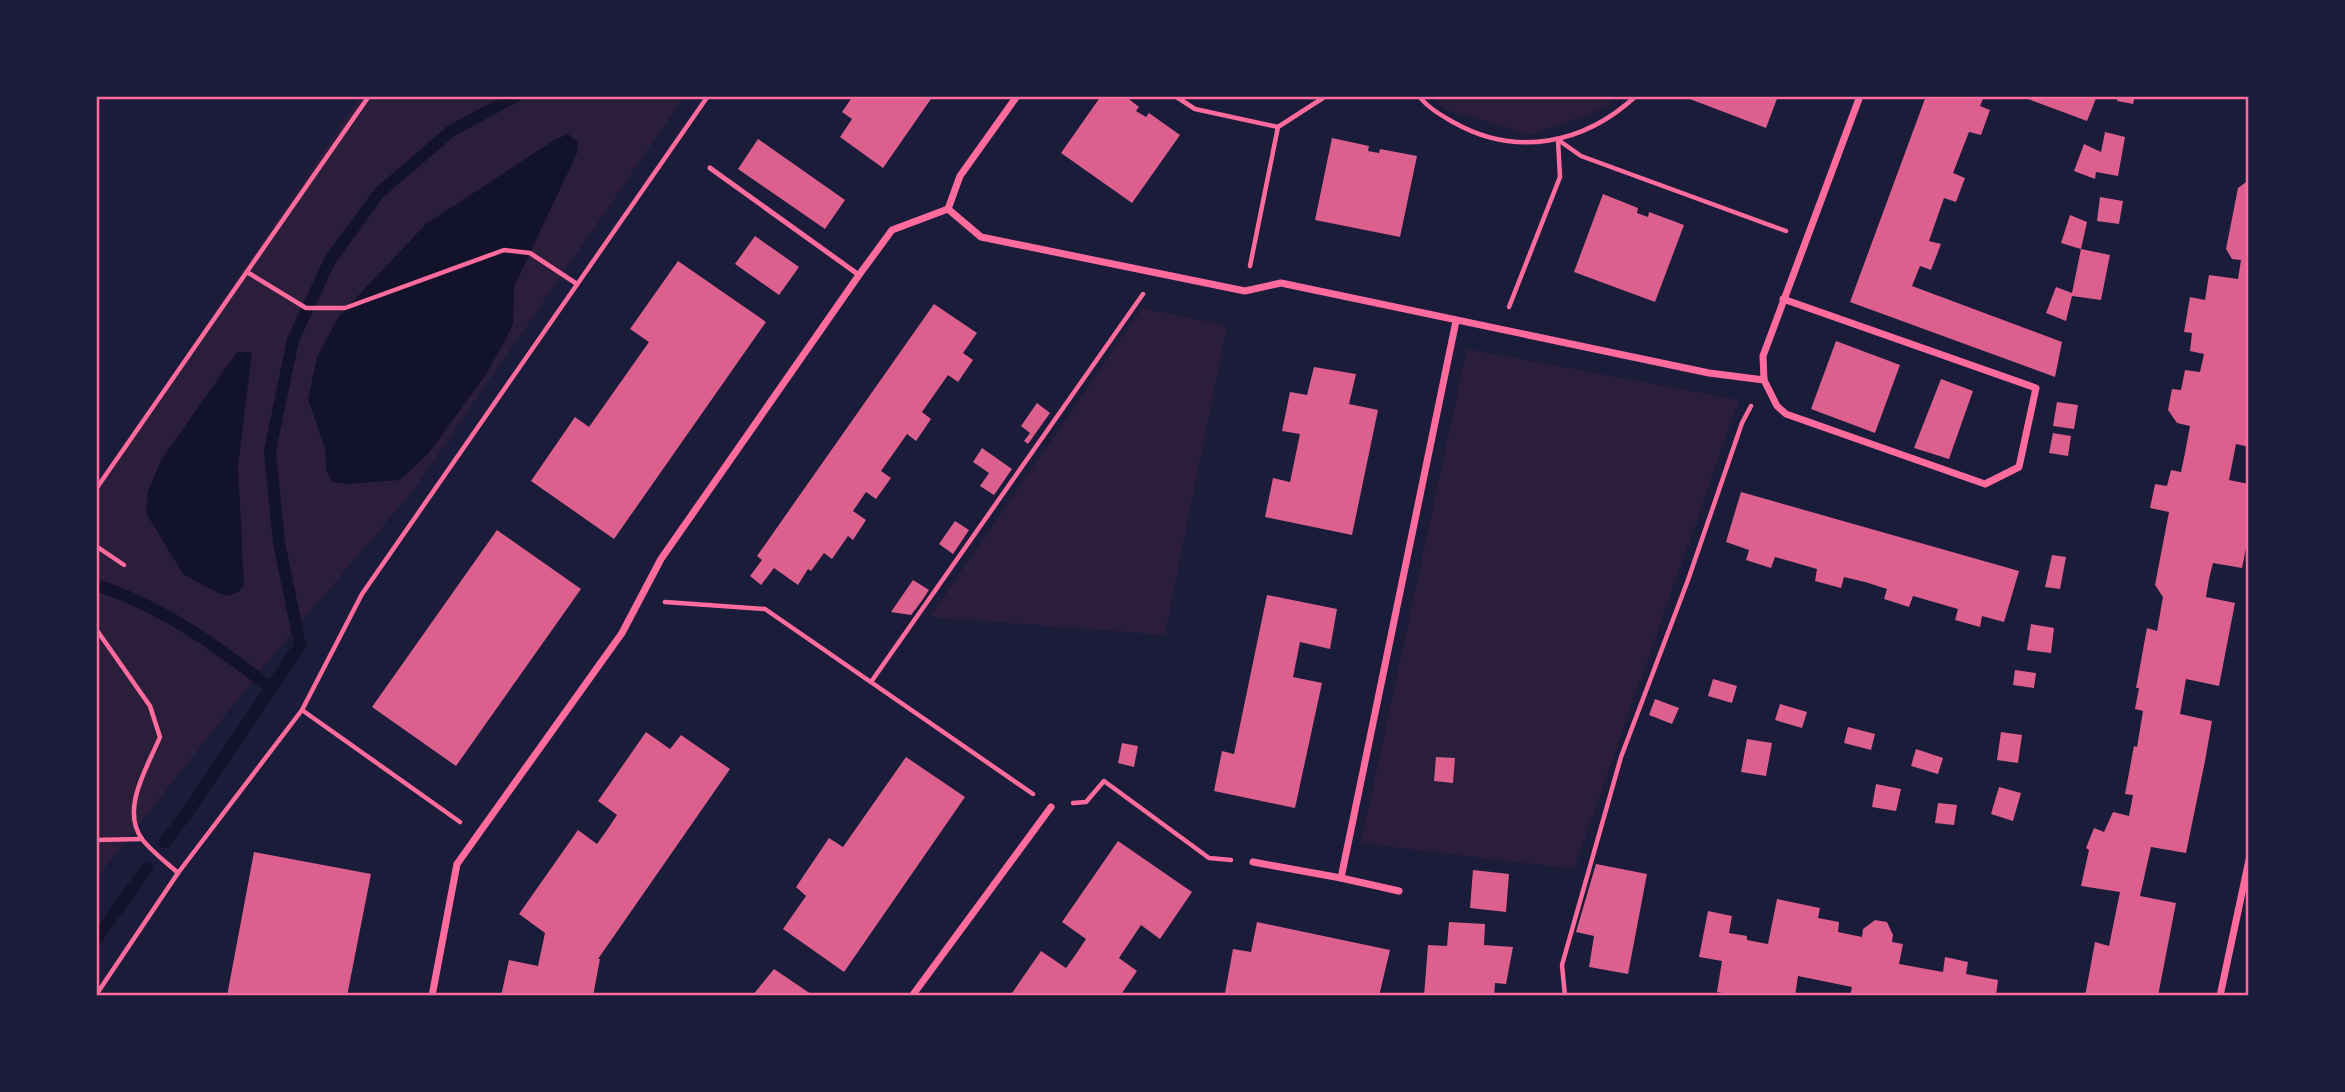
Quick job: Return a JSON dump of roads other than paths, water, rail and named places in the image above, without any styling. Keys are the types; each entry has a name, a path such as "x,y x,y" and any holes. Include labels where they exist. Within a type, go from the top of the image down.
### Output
{"street":[{"path":"432,996 457,864 622,634 661,559 859,275 892,230 948,209 960,176 1017,96"},
{"path":"1783,299 2036,388 2019,467 1985,484 1786,414 1777,406 1764,380 1763,356 1783,299 1860,96"},
{"path":"948,209 981,237 1245,291 1282,283 1709,373 1764,380"},
{"path":"1341,878 1456,321"},
{"path":"912,996 1051,807"},
{"path":"2221,996 2249,860"},
{"path":"1253,862 1399,891"}],"lane":[{"path":"710,168 859,275"}],"waterway":[{"path":"271,688 300,645 279,543 270,451 293,340 330,260 379,193 451,131 516,96"},
{"path":"96,585 166,616 209,642 271,688 165,842"},
{"path":"96,939 147,868"}]}
